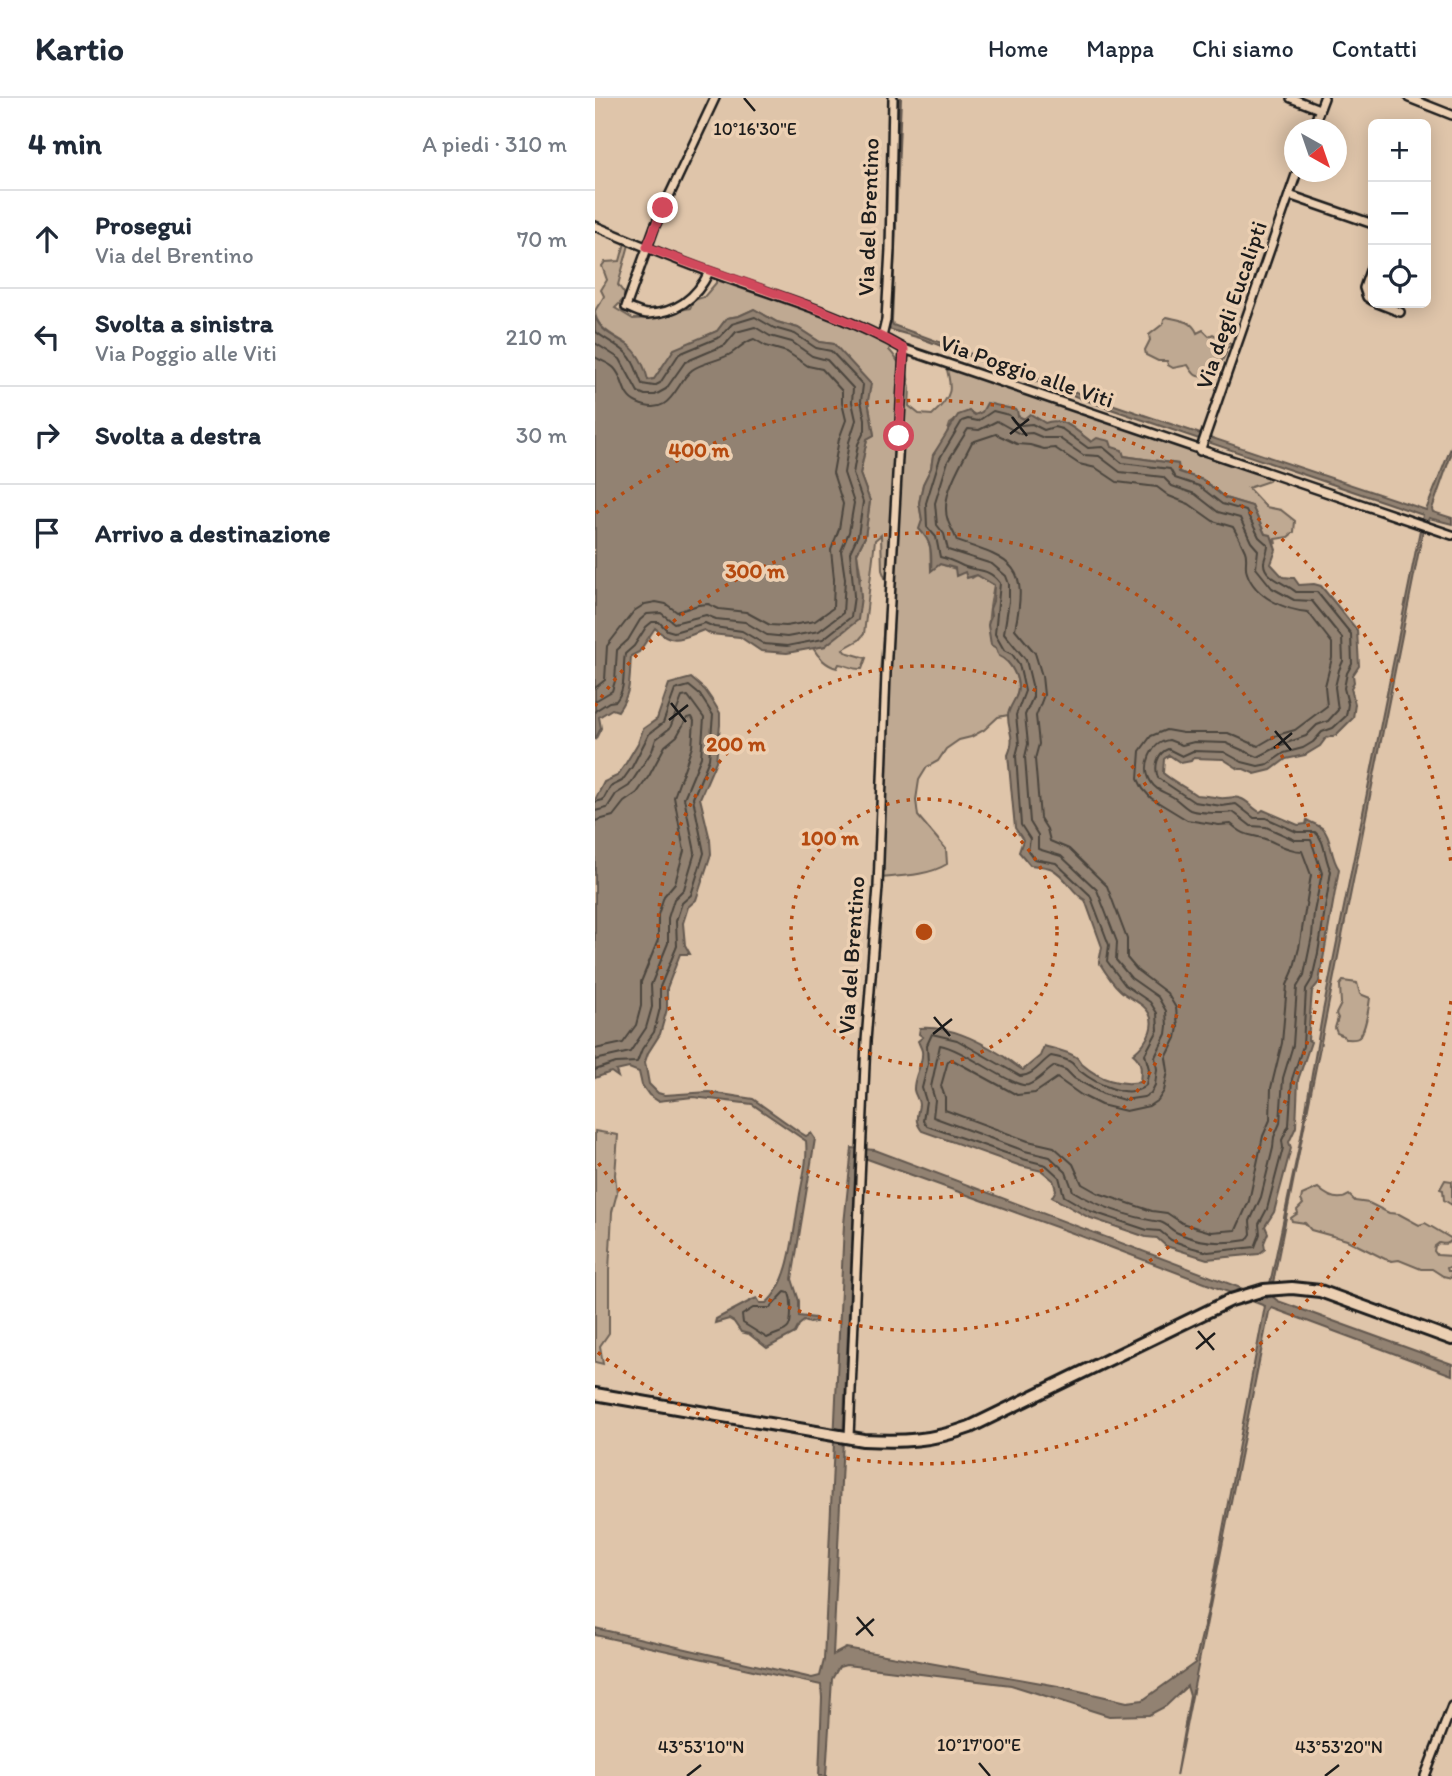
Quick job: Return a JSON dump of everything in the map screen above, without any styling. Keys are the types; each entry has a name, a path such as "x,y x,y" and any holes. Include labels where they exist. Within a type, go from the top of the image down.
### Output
{"street":[{"path":"709,272 700,290 686,302 667,310 646,314 626,307 647,247 715,98"},
{"name":"Via del Brentino","path":"882,337 886,320 890,249 893,98"},
{"path":"1291,98 1319,109"},
{"path":"1316,119 1324,98"},
{"path":"1409,98 1452,116"},
{"name":"Via degli Eucalipti","path":"1201,447 1294,182"},
{"path":"1289,195 1368,222"},
{"name":"Via Poggio alle Viti","path":"595,226 709,272 824,311 904,349 1201,447 1452,535"},
{"path":"1368,276 1364,288 1368,298"},
{"path":"1390,308 1400,312"},
{"name":"Via del Brentino","path":"842,1436 878,887 904,349"},
{"path":"595,1394 842,1436 904,1442 943,1437 961,1430 1231,1300 1253,1292 1292,1288 1320,1291 1452,1339"},
{"path":"1425,1776 1452,1706"}],"shaded area":[{"path":"626,239 630,241 618,285 624,293 624,299 615,308 633,319 653,318 655,315 690,308 694,300 704,297 716,283 717,274 824,311 892,342 889,350 907,373 909,406 919,414 932,415 944,403 950,386 945,363 1273,475 1269,481 1248,488 1266,507 1281,510 1295,521 1294,532 1288,537 1275,539 1276,544 1271,536 1265,534 1252,506 1225,498 1203,480 1179,472 1178,464 1124,456 1092,442 1066,423 1045,423 1030,414 1025,419 1000,412 975,415 969,411 950,424 945,439 933,455 919,503 930,540 931,570 940,564 965,572 972,578 977,575 994,585 989,629 999,655 1014,671 1018,689 1008,715 998,717 984,730 959,740 946,749 938,761 927,767 919,780 916,800 918,816 946,849 947,864 923,873 878,878 886,673 880,673 887,583 882,570 881,535 875,540 864,634 843,649 866,658 862,669 839,664 837,668 833,667 823,661 813,648 826,646 861,577 857,553 865,537 870,501 860,474 867,439 874,435 868,401 834,344 820,342 798,328 777,322 754,309 727,318 717,331 704,337 654,379 647,380 631,348 603,328 595,311 604,296 601,290 607,280 602,266 605,262 620,261"},
{"path":"1167,317 1188,323 1197,333 1203,330 1209,336 1213,334 1230,343 1231,346 1224,349 1226,353 1222,361 1214,361 1214,369 1210,375 1198,376 1188,365 1173,368 1167,361 1158,361 1146,355 1149,335 1163,324"},
{"path":"1343,981 1357,983 1360,994 1370,998 1363,1031 1355,1039 1345,1039 1335,1028 1338,1018 1336,1014 1341,1004 1340,985"},
{"path":"595,1131 618,1135 615,1175 617,1193 612,1212 609,1271 609,1333 600,1346 603,1364 595,1362"},
{"path":"1445,1180 1452,1181 1452,1205 1444,1200 1443,1190 1440,1189"},
{"path":"1318,1188 1333,1198 1349,1195 1355,1201 1399,1214 1419,1225 1425,1223 1452,1239 1445,1244 1439,1243 1434,1251 1437,1255 1452,1256 1452,1266 1447,1268 1452,1271 1452,1278 1432,1269 1421,1269 1399,1260 1385,1259 1347,1240 1311,1230 1305,1223 1292,1221 1291,1218 1303,1204 1302,1195"}],"water":[{"path":"901,98 893,325 1064,388 1426,510 1452,445 1432,509 1433,512 1452,518 1452,524 1429,518 1423,530 1272,1288 1273,1297 1278,1301 1452,1364 1452,1375 1272,1308 1269,1312 1176,1776 1190,1696 1187,1686 1166,1706 1149,1715 1109,1716 1011,1685 846,1665 839,1667 832,1679 826,1776 819,1776 821,1685 595,1635 595,1628 812,1678 820,1676 824,1660 844,1224 852,1148 875,1150 1267,1298 1423,515 1096,404 920,338 888,329","holes":["859,1156 1265,1306 1207,1614 1195,1663 1143,1700 1127,1702 1058,1686 846,1648 833,1655 856,1158"]},
{"path":"754,309 777,322 798,328 820,342 834,344 871,384 868,401 874,435 867,439 860,474 870,501 865,537 857,553 861,597 858,620 825,646 787,653 761,651 740,637 711,634 704,630 684,638 673,639 655,628 639,652 631,656 626,697 618,711 612,709 599,717 601,728 595,740 595,316 605,330 635,352 648,380 654,379 674,349 717,331 727,318"},
{"path":"987,403 1017,410 1018,416 1024,419 1030,414 1045,423 1064,423 1091,442 1097,438 1110,441 1112,447 1122,450 1124,456 1178,464 1179,472 1203,480 1225,498 1252,506 1265,534 1271,535 1276,550 1271,564 1283,577 1294,578 1299,585 1321,586 1357,630 1359,666 1353,675 1351,688 1355,704 1353,718 1336,735 1326,738 1320,746 1305,755 1286,759 1271,770 1255,774 1239,769 1223,759 1193,758 1181,763 1169,755 1164,759 1163,773 1196,795 1239,798 1260,812 1263,810 1298,825 1306,824 1307,820 1320,826 1328,837 1339,869 1319,982 1312,991 1308,1040 1311,1042 1298,1080 1296,1127 1289,1142 1291,1148 1274,1212 1265,1226 1268,1233 1265,1249 1259,1254 1207,1259 1166,1246 1157,1238 1146,1237 1088,1217 1052,1197 1056,1190 1053,1180 1042,1171 922,1131 918,1124 919,1103 914,1090 922,1056 918,1041 923,1037 919,1034 920,1028 952,1031 972,1039 1023,1070 1040,1056 1044,1046 1072,1055 1103,1078 1132,1083 1140,1082 1141,1070 1140,1063 1133,1054 1147,1038 1151,1025 1148,1012 1117,987 1099,962 1102,947 1085,900 1057,872 1047,867 1030,865 1019,852 1023,840 1015,828 1008,755 1012,739 1008,713 1017,694 1018,683 1011,667 991,645 988,625 994,585 977,575 967,578 965,572 956,576 955,568 940,564 931,571 930,548 927,538 919,529 922,520 919,503 933,455 958,415 969,411 975,415 982,412"},
{"path":"691,678 705,690 720,713 716,761 700,798 711,854 696,900 688,907 683,923 685,945 690,954 680,954 667,988 667,1009 660,1034 645,1062 649,1084 658,1093 665,1095 709,1092 753,1099 806,1136 811,1133 815,1139 792,1279 799,1301 799,1316 815,1318 816,1322 804,1321 795,1333 767,1348 749,1334 741,1332 729,1319 715,1323 716,1319 757,1298 760,1303 766,1303 781,1283 793,1241 806,1141 752,1104 693,1097 658,1101 649,1095 642,1085 639,1072 629,1068 616,1071 618,1077 611,1072 595,1078 595,800 604,782 617,776 626,763 643,729 657,719 669,684"}],"route":[{"path":"663,208 647,247 709,272 824,311 904,349 899,436"}]}
